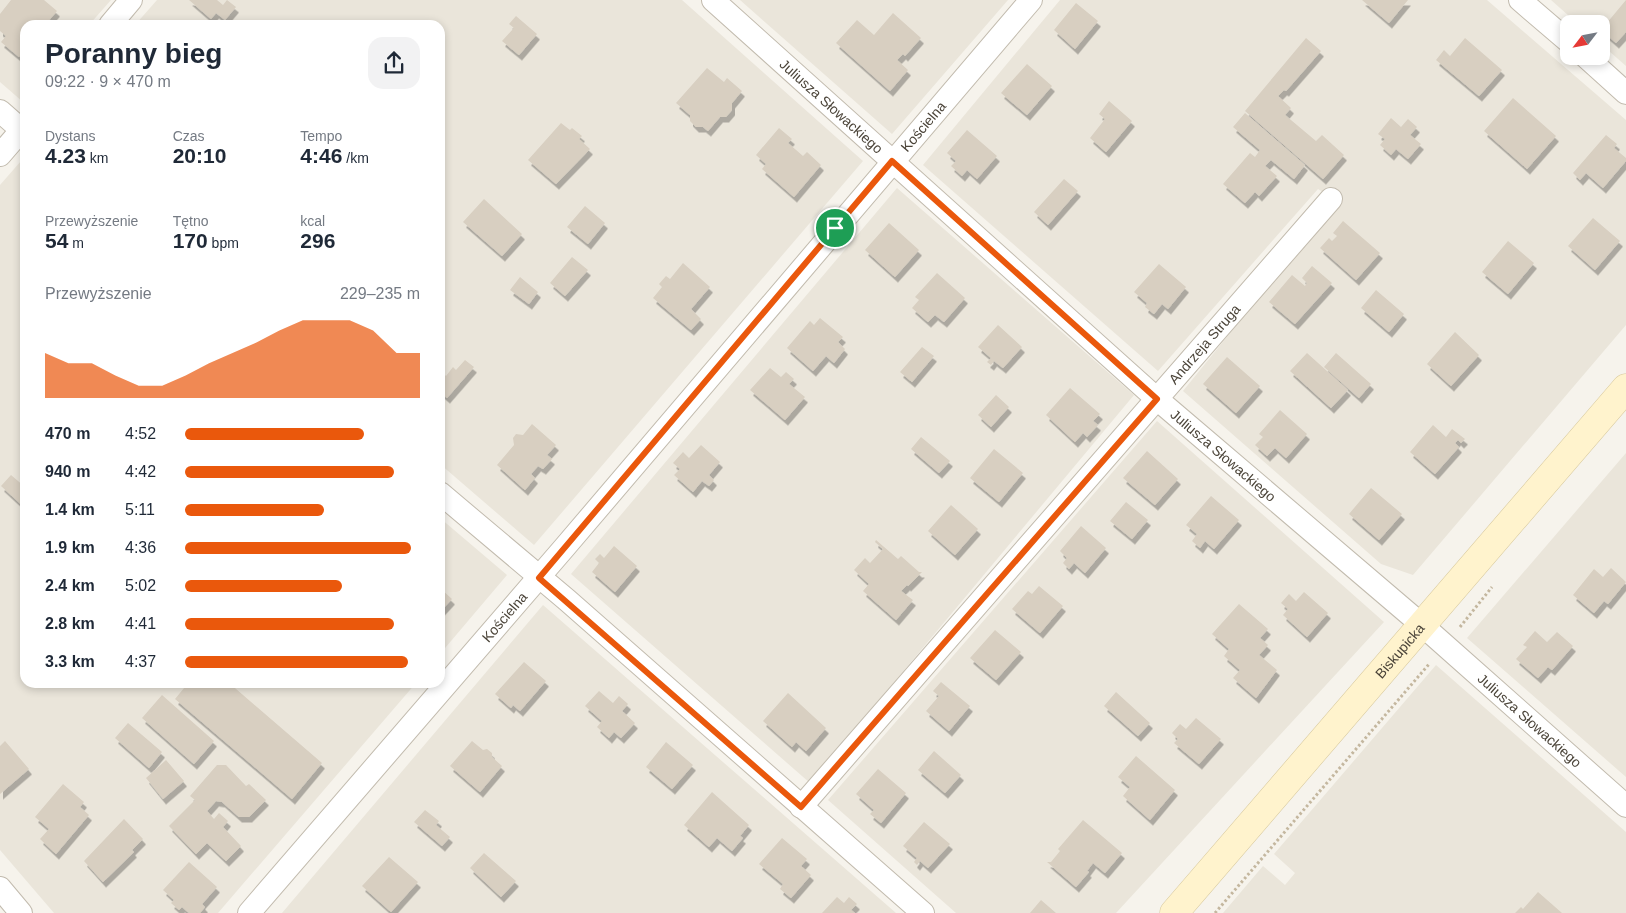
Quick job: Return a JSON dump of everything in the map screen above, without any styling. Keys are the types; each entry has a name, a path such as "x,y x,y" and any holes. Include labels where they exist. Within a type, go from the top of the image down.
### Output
{"main road":[{"name":"Biskupicka","path":"1174,913 1626,388"}],"street":[{"path":"114,20 131,0"},
{"name":"Juliusza Słowackiego","path":"713,0 1157,399 1422,625 1626,806"},
{"name":"Kościelna","path":"445,687 1031,0"},
{"path":"1520,0 1560,34"},
{"path":"1594,65 1626,93"},
{"path":"0,111 20,127"},
{"path":"0,155 20,134"},
{"name":"Andrzeja Struga","path":"801,807 1331,199"},
{"path":"445,497 923,913"},
{"name":"Kościelna","path":"249,913 444,688"},
{"path":"0,888 22,913"}],"path":[{"path":"1215,913 1433,660"}],"shaded area":[{"path":"0,0 111,0 93,20 20,20 20,99 0,82"},
{"path":"157,0 682,0 863,161 534,545 445,468 445,20 139,20"},
{"path":"740,0 1008,0 892,134"},
{"path":"1060,0 1487,0 1626,120 1626,325 1413,575 1381,564 1183,391 1337,201 1318,189 1158,371 923,165"},
{"path":"1551,0 1626,0 1626,66 1610,52 1610,15 1568,15"},
{"path":"20,162 20,688 412,688 218,913 54,913 0,850 0,185"},
{"path":"897,188 1134,395 810,783 571,574"},
{"path":"1157,421 1384,622 1116,913 956,913 828,800"},
{"path":"1626,453 1626,777 1467,638"},
{"path":"445,522 507,575 445,648"},
{"path":"543,605 896,913 282,913"},
{"path":"1436,665 1626,832 1626,913 1223,913 1263,866 1285,885 1295,873 1274,854"}],"building":[{"path":"11,0 44,0 57,11 49,20 20,20 19,57 1,42 6,36 0,31 0,14"},
{"path":"189,0 217,0 223,5 227,0 236,7 225,20 216,13 211,19"},
{"path":"1362,0 1408,0 1389,23"},
{"path":"1626,0 1626,32 1616,43 1610,38 1610,19"},
{"path":"1076,3 1098,21 1075,49 1054,30"},
{"path":"893,13 921,38 905,56 903,54 897,60 908,70 890,91 836,43 857,20 874,35"},
{"path":"516,16 537,34 519,55 502,41 514,28 509,24"},
{"path":"1306,38 1321,51 1286,91 1284,90 1278,96 1291,108 1285,115 1316,141 1322,135 1344,155 1323,179 1245,111"},
{"path":"1465,38 1502,70 1479,96 1436,60 1444,50 1450,56"},
{"path":"1027,64 1052,86 1027,115 1001,93"},
{"path":"707,68 724,82 727,78 742,91 732,103 732,110 726,117 720,117 708,131 703,127 696,127 690,121 690,115 676,103"},
{"path":"1513,98 1556,136 1527,169 1484,131"},
{"path":"1109,101 1132,121 1106,152 1090,138 1105,119 1099,114"},
{"path":"1245,113 1305,165 1294,179 1271,160 1265,166 1277,176 1259,196 1255,192 1245,203 1223,184 1250,153 1255,157 1260,150 1233,127"},
{"path":"1391,118 1401,127 1408,119 1417,127 1410,135 1421,144 1408,159 1396,149 1391,155 1380,145 1385,139 1378,134"},
{"path":"561,123 570,130 572,128 582,136 579,139 590,149 556,184 528,160"},
{"path":"779,128 792,139 788,143 803,156 807,152 821,165 794,197 762,169 766,164 756,155"},
{"path":"967,130 997,156 977,179 967,170 962,176 951,166 956,161 947,153"},
{"path":"1606,135 1617,144 1614,148 1626,158 1626,161 1603,188 1586,173 1580,180 1573,173"},
{"path":"1064,179 1078,191 1048,225 1034,212"},
{"path":"484,199 522,234 502,256 463,222"},
{"path":"585,206 605,223 588,244 567,227"},
{"path":"1593,218 1620,241 1595,270 1568,246"},
{"path":"1343,221 1380,253 1356,280 1320,248 1329,238 1332,241 1337,236 1333,233"},
{"path":"889,223 919,250 895,277 865,250"},
{"path":"1508,241 1534,263 1508,294 1482,272"},
{"path":"572,257 588,270 565,296 550,283"},
{"path":"683,263 710,287 691,309 701,319 691,330 653,298 662,287 659,284 666,276 670,279"},
{"path":"1159,264 1186,287 1168,309 1162,304 1154,314 1145,307 1147,303 1134,292"},
{"path":"1312,266 1332,283 1295,324 1269,302 1292,275 1305,286 1307,283 1302,278"},
{"path":"937,273 965,298 944,322 935,315 928,322 912,308 919,300 915,297"},
{"path":"520,277 538,292 529,304 510,290"},
{"path":"1376,290 1404,314 1389,332 1361,308"},
{"path":"820,318 843,337 838,342 845,349 834,363 826,356 813,371 787,348 810,321 814,325"},
{"path":"998,325 1022,347 1003,368 994,361 991,365 987,362 991,358 978,347"},
{"path":"1455,332 1479,355 1451,386 1427,364"},
{"path":"922,347 934,356 912,382 900,372"},
{"path":"1307,353 1348,390 1331,408 1290,371"},
{"path":"1336,353 1371,384 1359,398 1324,367"},
{"path":"1227,357 1260,386 1236,413 1203,384"},
{"path":"465,360 474,367 447,398 445,396 445,375 453,367 456,370"},
{"path":"770,368 781,377 786,372 794,379 789,384 805,397 785,420 750,390"},
{"path":"1070,388 1100,414 1093,421 1098,425 1087,437 1083,433 1075,442 1046,415"},
{"path":"996,395 1009,407 991,427 978,415"},
{"path":"1280,410 1307,434 1286,458 1275,448 1267,456 1255,445 1263,437 1259,434"},
{"path":"532,424 556,445 547,455 552,459 543,469 538,466 531,474 535,478 525,490 497,465 514,445 513,438 516,434 523,435"},
{"path":"1433,425 1446,437 1452,429 1465,439 1461,443 1458,440 1455,443 1459,447 1435,474 1410,452"},
{"path":"921,437 950,461 939,473 911,449"},
{"path":"701,445 720,462 709,475 714,480 709,486 702,481 693,492 674,475 680,469 673,463 683,452 689,458"},
{"path":"994,449 1023,473 999,502 970,478"},
{"path":"1147,451 1178,479 1155,505 1123,478"},
{"path":"11,475 20,483 20,503 1,486"},
{"path":"1371,488 1402,514 1379,540 1349,514"},
{"path":"1211,496 1239,520 1214,549 1205,541 1200,548 1192,541 1197,534 1186,525"},
{"path":"1126,502 1148,520 1132,539 1110,521"},
{"path":"951,505 978,529 955,555 928,531"},
{"path":"1081,526 1106,548 1085,573 1074,563 1069,569 1063,563 1067,558 1060,551"},
{"path":"876,540 898,559 901,556 919,572 922,572 901,591 913,600 896,620 863,591 869,584 854,570 865,558 870,563 883,549 875,542"},
{"path":"614,546 637,566 615,592 592,572 599,563 595,559 600,554 604,558"},
{"path":"1611,568 1626,582 1608,604 1604,601 1594,613 1573,595 1594,569 1603,577"},
{"path":"1039,586 1063,606 1040,633 1012,609 1028,591 1032,594"},
{"path":"1304,592 1328,613 1307,637 1283,615 1288,609 1281,603 1289,594 1296,601"},
{"path":"445,593 452,599 445,607"},
{"path":"1239,604 1268,629 1260,638 1268,645 1259,655 1277,670 1256,698 1233,678 1240,670 1224,656 1229,649 1212,634"},
{"path":"995,630 1021,652 996,680 970,658"},
{"path":"1535,631 1547,642 1557,632 1573,646 1552,670 1548,667 1538,678 1516,659 1527,647 1523,645"},
{"path":"524,662 546,681 520,711 513,705 511,708 495,694"},
{"path":"941,682 970,706 949,731 926,711 939,696 933,691"},
{"path":"184,688 235,688 322,763 292,799 175,699"},
{"path":"599,691 613,703 619,696 628,704 622,711 635,723 621,738 614,732 609,738 597,727 602,721 585,706"},
{"path":"1116,692 1150,723 1138,736 1104,706"},
{"path":"788,693 826,728 806,751 796,742 792,747 763,721"},
{"path":"162,695 214,741 194,764 142,718"},
{"path":"1196,718 1221,739 1199,764 1174,743 1178,739 1172,733 1180,724 1186,729"},
{"path":"128,723 162,752 149,768 115,738"},
{"path":"5,741 29,769 0,794 0,746"},
{"path":"472,741 483,750 487,749 492,753 492,757 502,766 480,792 450,766"},
{"path":"666,742 693,765 672,789 646,767"},
{"path":"934,751 961,775 945,793 918,770"},
{"path":"1136,756 1175,790 1150,820 1123,796 1130,787 1118,777"},
{"path":"166,760 184,781 163,799 146,778"},
{"path":"217,765 226,765 246,786 249,784 266,800 249,817 239,817 222,802 216,801 207,811 214,819 219,813 228,821 223,827 241,846 226,861 207,843 196,854 169,826 195,800 190,796"},
{"path":"878,769 906,793 881,823 870,814 874,810 856,794"},
{"path":"63,784 84,802 80,807 89,815 56,854 40,839 49,829 35,817"},
{"path":"712,792 749,825 740,836 743,838 732,851 717,838 709,847 684,825"},
{"path":"425,810 439,821 436,825 450,837 442,846 414,822"},
{"path":"124,819 143,839 132,850 134,852 103,882 84,861"},
{"path":"1083,820 1122,853 1105,873 1093,863 1087,871 1089,872 1076,887 1047,862 1051,862 1060,851 1058,849"},
{"path":"924,822 950,844 928,868 920,861 917,865 914,862 917,858 903,846"},
{"path":"782,838 807,859 801,866 811,875 791,898 780,889 783,884 759,864"},
{"path":"484,853 516,881 501,897 470,868"},
{"path":"389,857 418,882 391,912 362,886"},
{"path":"189,862 217,887 202,904 205,907 200,913 189,913 182,907 179,910 171,903 174,900 163,890"},
{"path":"1538,892 1562,913 1515,913 1521,907 1523,909"},
{"path":"837,897 844,903 849,897 857,904 851,910 855,913 822,913"},
{"path":"1041,900 1056,913 1030,913"}],"route":[{"path":"892,161 1157,399 801,807 567,600 539,578 835,228 892,161"}]}
